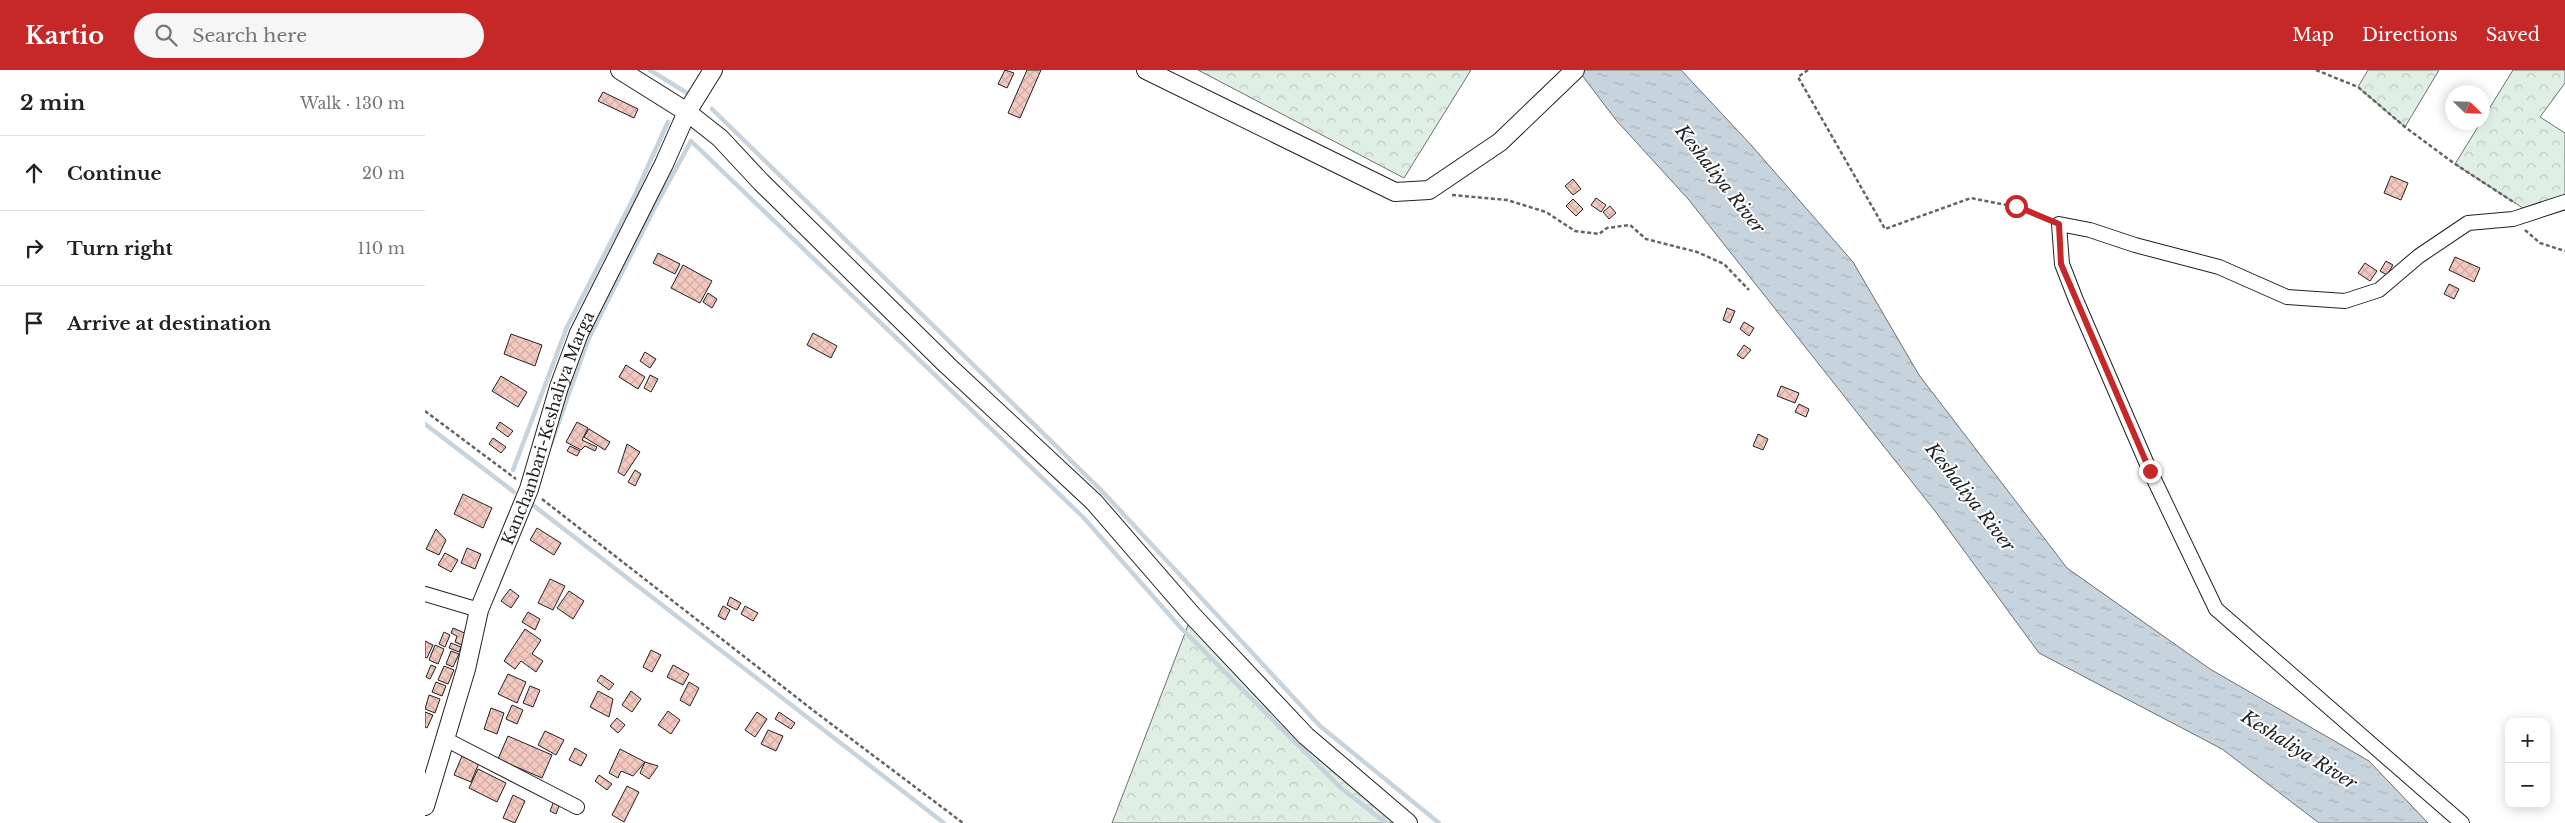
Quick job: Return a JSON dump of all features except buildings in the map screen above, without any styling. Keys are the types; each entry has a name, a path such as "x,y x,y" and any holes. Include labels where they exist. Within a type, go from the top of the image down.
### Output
{"street":[{"path":"621,70 687,112 720,138 761,182 947,365 1094,502 1192,615 1306,736 1408,823"},
{"name":"Kanchanbari-Keshaliya Marga","path":"425,806 466,669 479,610 529,489 559,387 579,333 664,164 687,112 713,70"},
{"path":"1146,70 1395,192 1429,190 1500,142 1575,70"},
{"path":"2462,823 2216,609 2150,471 2061,264 2059,224 2090,230 2135,245 2219,267 2287,297 2345,301 2379,290 2419,256 2468,223 2513,219 2565,202"},
{"path":"425,594 479,610"},
{"path":"445,740 577,807"}],"path":[{"path":"1808,70 1798,77 1885,229 1971,198 2016,206 2059,224"},
{"path":"2316,70 2358,87 2405,127 2455,164 2532,214"},
{"path":"1429,190 1456,196 1488,196 1507,200 1546,212 1575,231 1599,234 1607,228 1630,225 1646,239 1697,252 1724,264 1749,290"},
{"path":"2513,219 2540,243 2565,251"},
{"path":"425,411 963,823"}],"green space":[{"path":"1198,70 1471,70 1404,178"},
{"path":"2368,70 2439,70 2405,127 2358,87"},
{"path":"2513,70 2565,70 2565,83 2540,117 2565,133 2565,202 2532,214 2455,164 2476,130 2490,130 2490,107"},
{"path":"1192,615 1408,823 1112,823"}],"water":[{"name":"Keshaliya River","path":"1578,70 1681,70 1752,146 1853,262 1919,375 2067,568 2210,669 2369,761 2428,823 2319,823 2222,749 2039,653 1935,511 1689,200 1616,120"}],"waterway":[{"path":"650,70 687,93"},
{"path":"712,109 1102,491 1320,726 1439,823"},
{"path":"513,470 567,327 634,197 668,122"},
{"path":"551,444 588,340 654,209 691,141 1083,517 1181,628 1341,788 1386,823"},
{"path":"425,424 514,492"},
{"path":"529,502 944,823"}],"route":[{"path":"2016,206 2059,224 2061,264 2150,471"}]}
